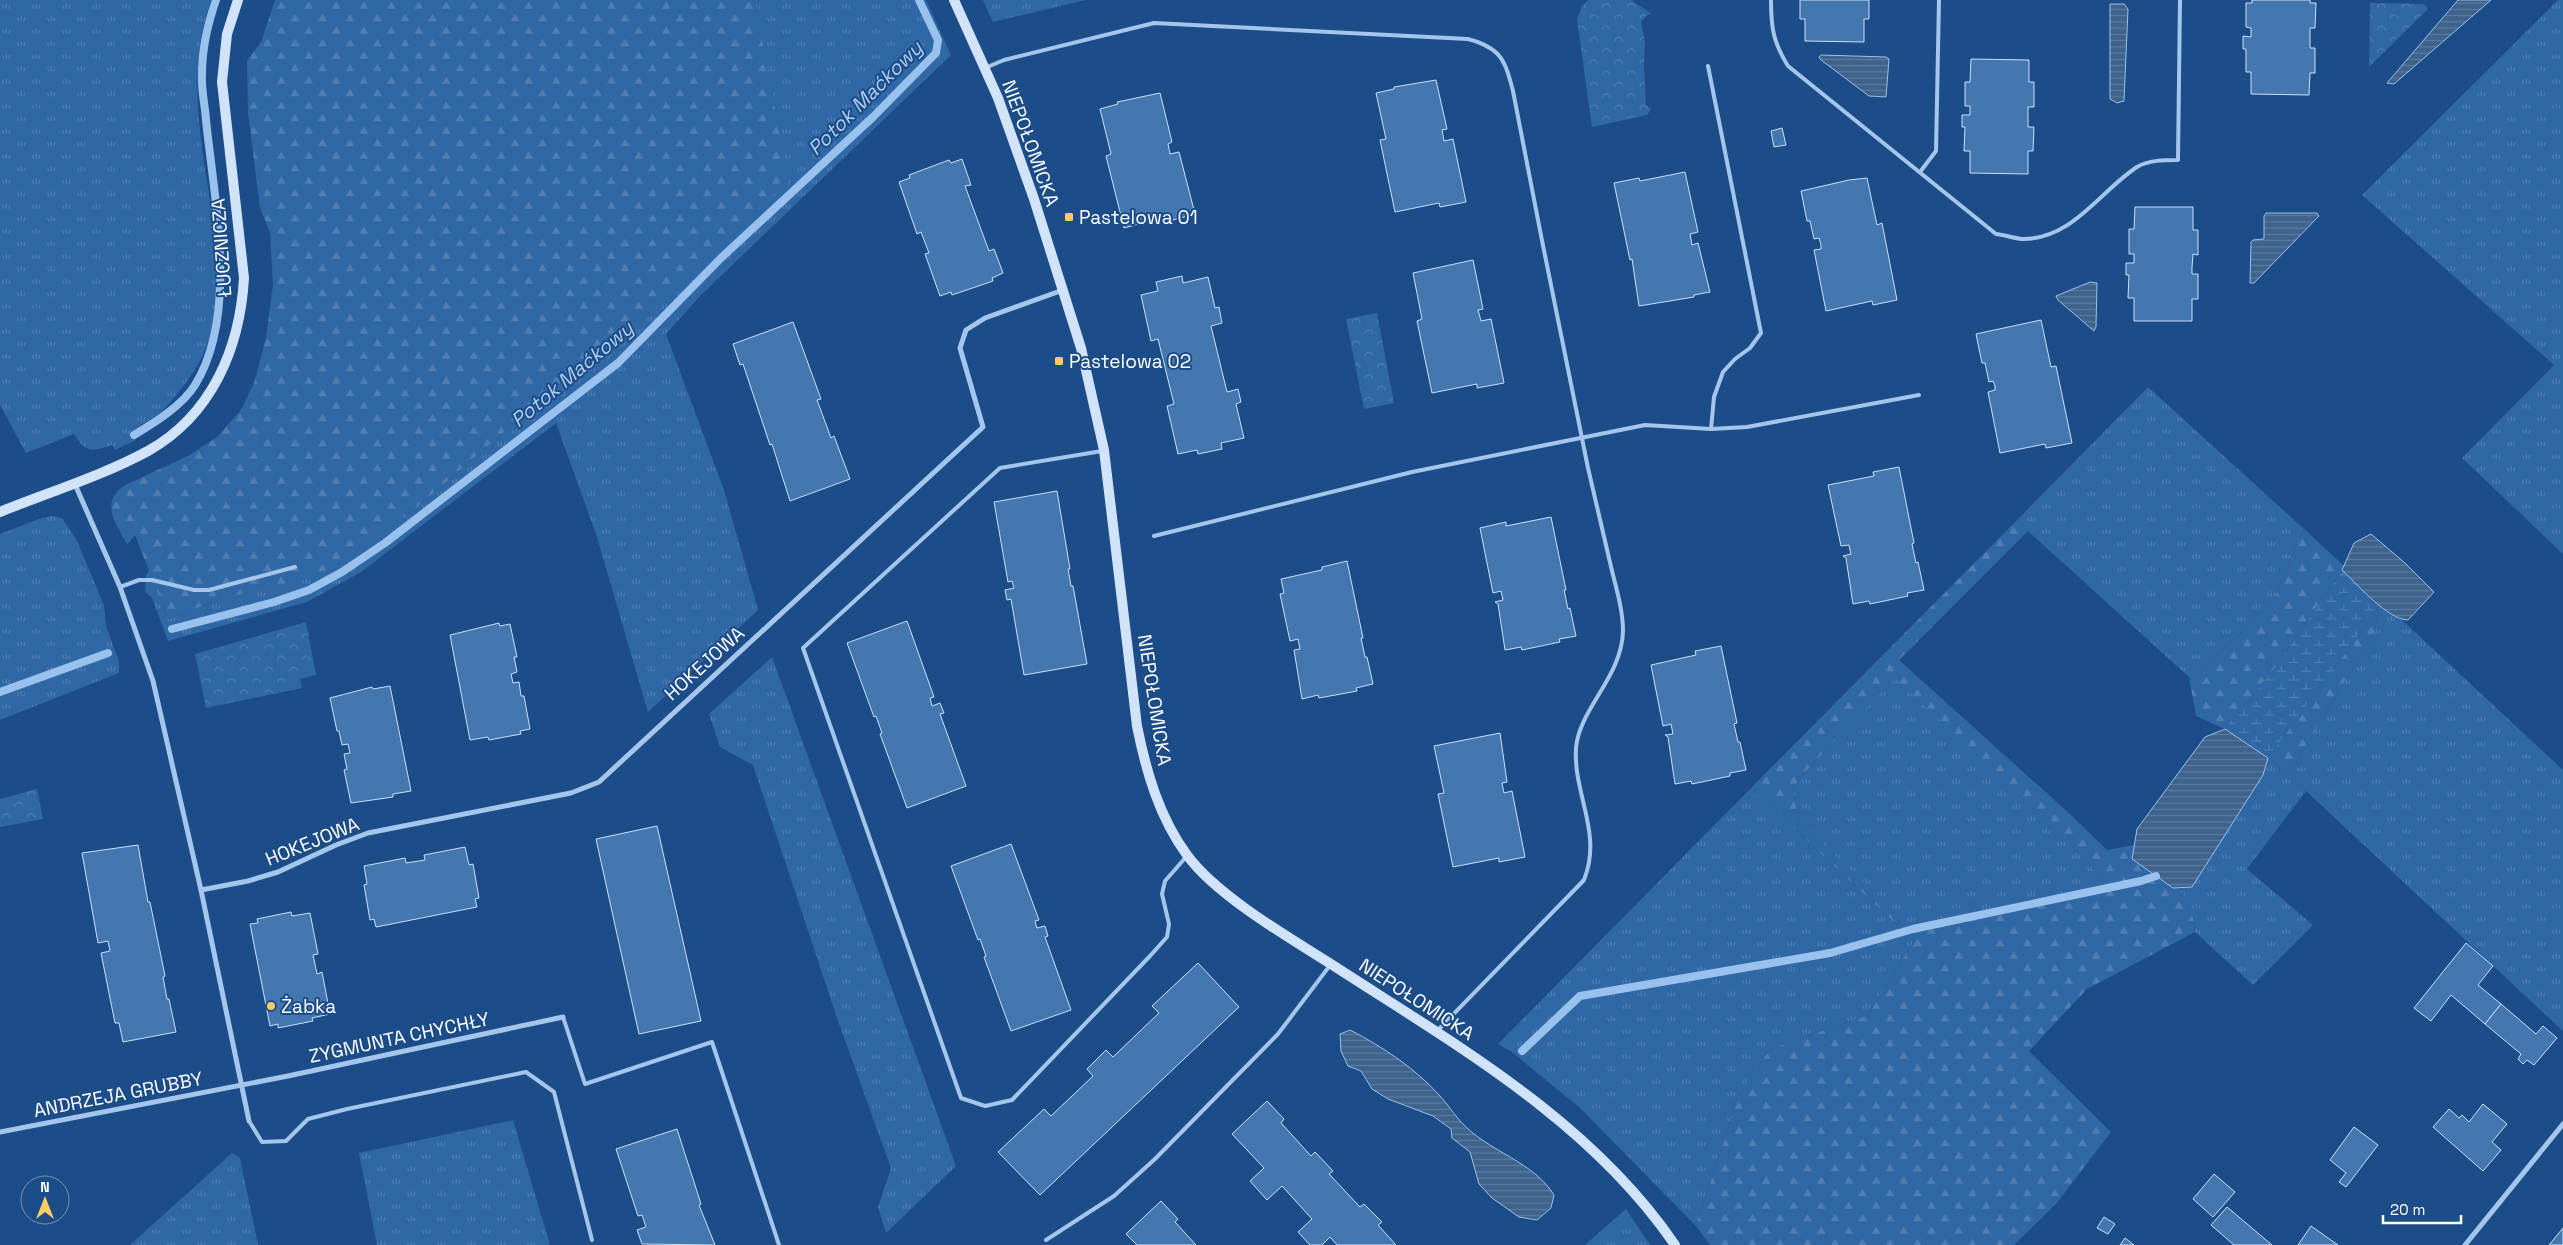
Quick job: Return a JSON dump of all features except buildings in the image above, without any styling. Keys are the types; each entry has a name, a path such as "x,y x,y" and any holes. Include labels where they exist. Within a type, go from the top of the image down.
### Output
{"main road":[{"name":"ŁUCZNICZA","path":"0,512 150,450 188,421 220,376 233,347 242,310 244,278 222,82 227,34 238,0"},
{"name":"NIEPOŁOMICKA","path":"954,0 985,68 1031,190 1083,356 1104,450 1137,726 1144,762 1168,825 1187,856 1215,884 1268,923 1526,1094 1590,1149 1632,1190 1675,1245"}],"street":[{"name":"HOKEJOWA","path":"201,890 248,881 278,872 336,844 368,833 571,793 599,782 984,427 960,348 966,330 986,318 1063,290"},
{"path":"74,482 120,587 153,681 201,890 249,1121"},
{"name":"ZYGMUNTA CHYCHŁY","path":"241,1085 562,1017"},
{"name":"ANDRZEJA GRUBBY","path":"0,1132 241,1085"},
{"path":"2465,1245 2563,1124"}],"lane":[{"path":"1771,0 1771,24 1777,48 1788,66 1996,234 2023,239 2049,234 2078,218 2138,166 2160,160 2178,160 2180,0"},
{"path":"1920,172 1936,151 1939,0"},
{"path":"985,68 1004,60 1154,23 1468,39 1488,47 1505,62 1513,91 1582,438 1622,621 1620,649 1616,664 1580,732 1576,745 1578,770 1591,837 1589,866 1584,880 1436,1033"},
{"path":"1708,66 1761,333 1750,348 1734,359 1722,372 1714,397 1712,429"},
{"path":"1154,536 1412,472 1645,425 1712,429 1747,427 1919,395"},
{"path":"1104,450 1000,468 802,648 961,1098 985,1106 1012,1100 1150,956 1167,937 1169,924 1162,894 1165,880 1187,856"},
{"path":"120,587 139,580 152,580 194,590 209,590 296,567"},
{"path":"1046,1240 1114,1196 1155,1160 1278,1034 1331,964"},
{"path":"562,1017 585,1084 712,1042 779,1245"},
{"path":"249,1121 262,1142 286,1141 308,1119 347,1109 526,1072 554,1092 592,1240"}],"green space":[{"path":"0,0 211,0 202,33 197,81 200,131 216,244 218,274 213,330 199,362 174,398 163,410 132,431 136,440 115,450 112,445 95,450 86,448 74,434 26,453 0,405"},
{"path":"275,0 755,0 788,182 621,331 408,515 315,576 218,600 168,619 135,535 127,544 115,521 111,507 112,500 123,486 188,456 217,437 241,410 254,383 266,338 273,284 270,232 260,208 248,112 247,61 261,42"},
{"path":"755,0 926,0 951,55 698,298 666,334 724,490 758,610 648,712 596,534 556,423 361,572 307,602 168,641 152,598 145,591 146,575 149,570 168,619 218,600 408,515 621,331 787,182"},
{"path":"983,0 1086,0 993,22"},
{"path":"1588,0 1631,0 1652,14 1647,15 1641,22 1645,42 1646,105 1651,109 1647,115 1592,127 1577,19 1582,6"},
{"path":"2558,0 2563,0 2563,554 2462,458 2554,365 2362,195"},
{"path":"2370,3 2424,4 2428,9 2369,67"},
{"path":"1377,313 1394,403 1364,409 1346,319"},
{"path":"2148,387 2304,529 2273,601 2244,631 2189,677 2028,531 2018,519"},
{"path":"52,516 62,518 76,539 104,605 106,626 119,662 119,673 0,720 0,534"},
{"path":"2018,519 2028,531 1899,660 2071,815 2107,850 2134,845 2132,859 2173,888 2179,888 2193,918 2195,932 2087,989 2029,1051 2111,1132 2056,1204 2014,1245 1710,1245 1696,1226 1732,1117 1733,1105 1770,1049 1868,1015 1914,941 1751,788","holes":["1895,678 2077,851 2098,874 2104,889 1913,928 1798,821 1793,788 1807,770"]},
{"path":"2304,529 2344,566 2342,570 2274,669 2225,729 2196,716 2189,677 2244,631 2273,601"},
{"path":"2342,570 2380,605 2268,758 2225,729 2274,669"},
{"path":"2380,605 2402,620 2563,770 2563,1031 2306,791 2247,869 2313,925 2253,985 2195,932 2193,918 2179,888 2192,886 2263,775 2268,758 2289,775 2348,675 2372,642"},
{"path":"2380,605 2372,642 2348,675 2289,775 2268,758"},
{"path":"306,622 316,675 300,679 302,688 206,708 195,654"},
{"path":"772,657 956,1166 886,1233 878,1207 891,1168 837,1018 753,765 720,747 709,714"},
{"path":"1895,677 2077,851 2098,874 2105,889 1913,929 1798,821 1793,788 1807,770"},
{"path":"1751,788 1914,941 1868,1015 1770,1049 1733,1105 1732,1117 1696,1226 1580,1108 1512,1052 1498,1044"},
{"path":"37,789 43,819 0,827 0,799"},
{"path":"513,1120 550,1245 377,1245 359,1153"},
{"path":"232,1153 240,1158 258,1245 130,1245"},
{"path":"1626,1209 1650,1245 1585,1245"}],"shaded area":[{"path":"2458,0 2491,0 2394,84 2387,83"},
{"path":"2110,4 2124,4 2128,9 2124,101 2117,103 2110,99"},
{"path":"1821,55 1886,57 1889,59 1886,97 1869,96 1821,60 1819,57"},
{"path":"2266,213 2317,213 2319,216 2254,283 2250,283 2251,242 2264,239 2264,216"},
{"path":"2090,282 2097,283 2096,327 2094,331 2058,300 2056,296"},
{"path":"2371,534 2405,563 2434,592 2408,620 2391,614 2382,608 2342,570 2354,543"},
{"path":"2225,729 2268,758 2263,775 2192,887 2173,888 2132,859 2137,829 2205,737"},
{"path":"1350,1030 1409,1067 1440,1096 1467,1128 1489,1145 1525,1166 1536,1175 1554,1195 1551,1208 1537,1220 1519,1217 1492,1198 1479,1184 1470,1152 1452,1138 1451,1129 1433,1116 1388,1099 1372,1089 1361,1071 1348,1066 1341,1051 1340,1034"}],"waterway":[{"path":"134,435 168,413 190,392 208,356 216,325 220,291 220,255 218,220 202,80 204,46 216,0"},
{"name":"Potok Maćkowy","path":"172,629 274,602 309,590 342,572 385,543 618,363 721,258 873,117 936,53 938,40 919,0"},
{"name":"Potok Maćkowy","path":"0,692 108,653"},
{"path":"1522,1051 1580,996 1830,953 1913,929 2141,881 2156,876"}],"place":[{"name":"Pastelowa 01","path":"1069,217"},
{"name":"Pastelowa 02","path":"1059,361"},
{"name":"Żabka","path":"271,1006"}]}
